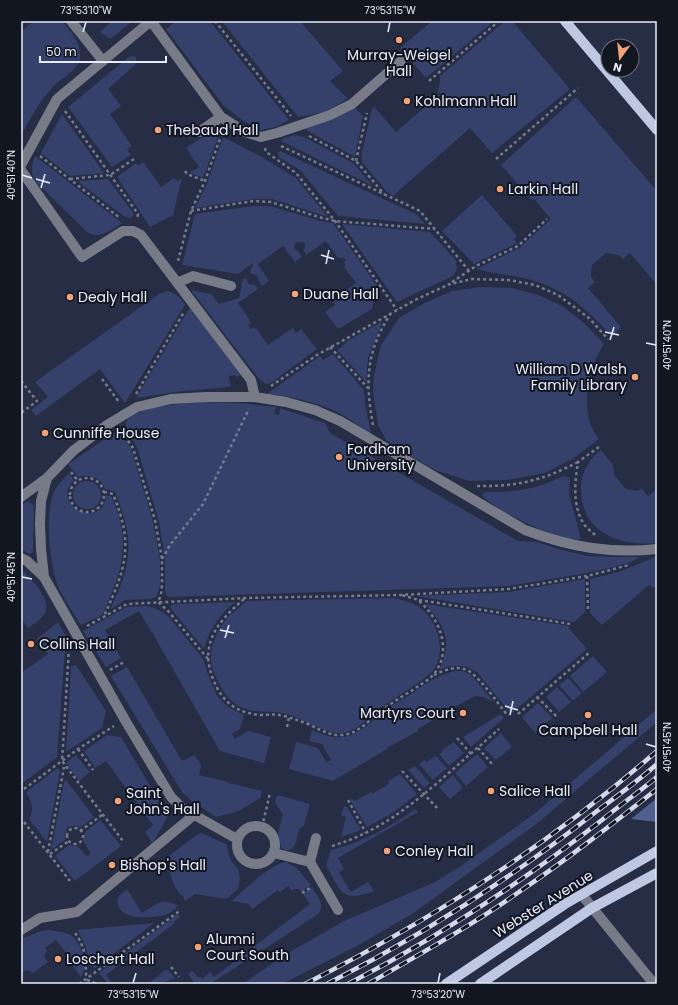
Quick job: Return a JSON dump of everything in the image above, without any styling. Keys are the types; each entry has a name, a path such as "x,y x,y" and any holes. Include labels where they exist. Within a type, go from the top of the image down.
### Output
{"main road":[{"path":"565,21 657,130"},
{"name":"Webster Avenue","path":"446,984 548,915 657,851"},
{"name":"Webster Avenue","path":"480,984 592,908 657,873"}],"street":[{"path":"70,21 103,61"},
{"path":"21,165 57,99 151,21 224,118 245,132 261,137 277,133 330,114 352,104 402,61"},
{"path":"199,132 224,118"},
{"path":"21,170 82,257 123,231 133,231 141,234 174,280 251,380 255,397"},
{"path":"174,280 193,276 231,286"},
{"path":"21,497 47,478 73,451 110,423 137,407 172,399 255,397 286,402 316,410 340,422 525,530 548,539 581,547 613,551 640,551 657,549"},
{"path":"44,577 40,524 41,501 47,478"},
{"path":"21,558 27,561 44,577 125,720 171,797 182,808 237,839"},
{"path":"21,930 40,918 77,912 194,815"},
{"path":"253,826 262,827 268,830 274,839 274,853 266,862 253,865 247,863 241,858 237,850 237,839 240,833 247,828 253,826"},
{"path":"316,838 310,862 338,910"},
{"path":"274,853 310,862"},
{"path":"582,895 654,984"}],"path":[{"path":"429,82 499,21"},
{"path":"496,159 578,88"},
{"path":"57,99 138,214 133,231"},
{"path":"356,161 367,113"},
{"path":"174,280 191,211 205,181 224,118"},
{"path":"261,137 266,152 296,173 335,220 397,310"},
{"path":"261,137 420,211 469,271"},
{"path":"30,149 124,221 133,231"},
{"path":"70,179 110,175 134,159"},
{"path":"185,171 187,174 205,181"},
{"path":"191,211 253,201 271,202 322,218 435,229"},
{"path":"162,559 170,545 203,504 255,397 317,354 415,300 450,284 469,271 518,246 547,218"},
{"path":"450,284 472,279 492,278 535,285 558,295 589,318 608,339"},
{"path":"135,395 190,301"},
{"path":"378,444 370,410 368,374 370,358 382,328 392,313"},
{"path":"330,347 368,388"},
{"path":"102,379 122,406 123,416"},
{"path":"21,381 37,401 21,413"},
{"path":"110,423 122,432 134,448 154,520 162,559 162,585 158,602"},
{"path":"476,486 510,485 537,480 560,472 578,462 598,447"},
{"path":"578,462 575,484 577,506 584,523 596,536"},
{"path":"104,492 104,498 98,508 87,511 76,508 70,494 74,484 83,478 93,479 98,482 104,492 113,494 118,506 126,537 126,552 118,585 105,616"},
{"path":"123,841 64,766 62,761 70,635 126,604 245,598 400,595 509,589 587,576 633,563"},
{"path":"587,576 588,610"},
{"path":"400,595 418,600 571,624"},
{"path":"245,598 228,613 217,626 208,650 210,672 216,686 225,700 241,711 251,714 275,714 289,717 324,732 342,735 361,728 380,712 433,676 444,670 459,668 468,670 476,676 508,716"},
{"path":"418,600 430,613 439,627 442,638 443,650 440,663 433,676"},
{"path":"158,602 169,612 208,659"},
{"path":"518,714 590,652"},
{"path":"109,671 124,662"},
{"path":"538,697 557,717"},
{"path":"287,727 289,717"},
{"path":"24,789 78,749 125,720"},
{"path":"332,846 366,833 390,820 423,795 499,729"},
{"path":"457,738 471,754"},
{"path":"478,748 493,765"},
{"path":"78,749 93,770"},
{"path":"49,853 64,766"},
{"path":"402,771 423,795 439,810"},
{"path":"262,827 270,793"},
{"path":"348,800 366,833"},
{"path":"80,831 102,815"},
{"path":"24,822 70,880"},
{"path":"75,828 80,831 82,838 78,843 73,844 69,841 67,835 69,830 75,828"},
{"path":"49,853 69,841"},
{"path":"80,984 181,910"},
{"path":"74,933 80,939 85,952 86,980"},
{"path":"171,967 179,977"},
{"path":"86,980 98,984"}],"shaded area":[{"path":"34,21 62,21 77,41 80,50 80,60 75,68 47,94 24,130 21,132 21,32"},
{"path":"112,21 132,21 112,38 108,38 100,32"},
{"path":"176,21 210,21 289,120 276,127 261,130 242,120 223,105 166,29"},
{"path":"222,21 300,21 343,71 330,81 347,98 335,107 324,112 298,117"},
{"path":"432,21 494,21 426,78 400,48"},
{"path":"505,21 512,21 570,89 492,153 470,128 393,196 387,192 362,162 362,152 372,109 374,107 396,132 440,94 438,91 440,76"},
{"path":"132,56 136,57 136,64 108,89 121,106 110,114 132,146 127,149 131,155 112,167 68,107"},
{"path":"576,97 657,191 657,285 630,253 623,259 619,255 606,253 592,265 591,277 595,282 588,288 621,327 612,336 587,311 569,297 549,286 515,276 492,273 477,269 519,248 551,219 501,165"},
{"path":"354,107 363,116 355,157 308,131 304,127"},
{"path":"62,114 104,173 70,176 41,153"},
{"path":"217,127 220,127 221,130 203,178 190,173 199,167 186,148"},
{"path":"295,135 304,137 353,163 373,186 281,141 284,138"},
{"path":"223,137 260,156 296,178 328,217 272,199 253,199 195,208 206,186"},
{"path":"280,151 416,214 425,224 338,216 300,170 279,157 277,154"},
{"path":"35,156 122,223 101,235 87,232 37,183 33,177 32,170"},
{"path":"143,162 161,187 174,178 177,181 182,178 173,215 150,227 117,177 136,163 138,165"},
{"path":"108,179 134,214 131,218 125,217 77,181"},
{"path":"482,195 517,236 514,239 517,243 474,264 442,231"},
{"path":"254,206 270,206 320,221 333,223 377,286 372,309 338,329 325,312 335,305 332,300 356,283 344,267 346,265 344,262 346,260 343,257 341,259 340,257 338,258 326,241 306,255 304,251 305,244 303,242 295,243 294,249 298,251 302,257 295,262 283,246 258,264 269,281 262,286 258,280 258,277 250,273 253,263 238,274 182,265 195,214"},
{"path":"342,224 430,232 455,259 457,264 456,271 451,277 397,302"},
{"path":"243,278 247,279 249,284 255,285 258,289 238,303 250,320 249,321 251,323 248,325 251,329 253,327 255,329 256,328 268,345 293,328 296,333 301,329 317,349 271,383 266,384 259,379 191,290 211,294 219,304 239,298"},
{"path":"482,287 512,288 538,295 562,306 584,323 604,344 593,366 587,392 587,404 592,429 599,439 574,458 545,473 507,480 469,481 435,470 410,456 386,440 378,425 373,392 374,375 381,345 400,317 425,303 452,291"},
{"path":"167,291 178,296 185,305 125,403 100,369 36,416 31,410 48,397 35,382 159,294"},
{"path":"190,307 241,375 237,377 234,375 229,376 229,381 231,384 230,387 183,391 136,398"},
{"path":"383,321 368,358 366,382 337,350 347,341"},
{"path":"333,354 364,390 366,410 372,436 348,418 331,409 304,400 267,394 320,356 323,360"},
{"path":"203,402 238,403 276,407 274,414 279,415 280,408 325,423 330,433 518,541 537,542 587,556 640,557 631,562 587,573 509,586 169,597 166,595 165,591 165,558 159,522 137,447 125,428 126,422 134,415 153,408"},
{"path":"117,431 131,448 153,521 160,559 160,586 156,597 151,599 125,600 110,610 123,579 127,565 128,539 126,525 115,492 105,489 101,482 95,477 78,477 68,464"},
{"path":"601,450 613,465 614,475 626,489 638,491 641,488 648,496 657,489 657,543 642,544 615,539 594,525 587,514 582,502 581,486 583,475 593,457"},
{"path":"69,473 74,480 68,489 68,498 80,511 88,513 97,512 103,506 106,495 111,496 120,521 123,546 119,571 103,614 81,625 67,604 56,582 51,556 49,514 51,501 55,489"},
{"path":"563,476 568,477 570,480 569,494 581,539 577,540 560,536 534,527 503,511 482,495 485,492 516,491 534,487"},
{"path":"87,481 93,482 97,485 100,489 100,501 97,505 93,508 87,509 81,508 77,505 74,501 73,495 74,489 77,485 81,482"},
{"path":"28,501 34,506 33,552 29,554 21,549 21,506"},
{"path":"657,556 657,585 653,588 649,585 602,625 590,613 590,579 619,572"},
{"path":"24,572 36,585 46,602 45,613 38,621 28,628 21,618 21,575"},
{"path":"585,579 585,612 574,622 415,596 509,592"},
{"path":"394,598 415,605 424,611 430,619 435,627 440,645 437,664 428,676 382,707 364,723 348,732 335,733 328,731 282,713 247,710 235,703 225,694 215,675 212,667 211,652 219,630 228,617 247,601"},
{"path":"235,602 224,612 216,623 209,635 204,649 171,609 171,605 174,604"},
{"path":"425,604 569,626 568,627 587,649 511,714 477,672 467,667 460,666 449,666 439,670 446,651 445,634 438,620"},
{"path":"147,606 159,610 169,617 204,660 207,672 217,696 228,707 244,715 240,729 232,734 235,739 248,731 271,737 264,763 220,751 139,611 105,630 121,658 106,667 83,631 127,607"},
{"path":"58,622 66,636 57,757 21,783 21,673 48,654 37,639"},
{"path":"593,656 607,672 583,692 570,676"},
{"path":"76,665 106,711 102,728 66,752 71,666"},
{"path":"127,667 182,761 195,755 201,765 199,775 262,791 260,798 239,811 216,817 193,802 182,792 111,676"},
{"path":"456,671 463,671 471,675 494,702 483,697 475,696 449,710 418,729 418,731 333,781 289,769 296,742 318,748 326,762 331,760 322,744 309,741 312,730 332,737 344,737 355,733 365,727 388,708 425,684 437,677"},
{"path":"568,678 582,693 573,701 559,685"},
{"path":"557,687 571,702 559,712 546,697"},
{"path":"538,703 552,718 535,733 522,717"},
{"path":"657,709 657,722 535,825 412,914 357,946 282,984 242,984 288,953 344,921 433,883 458,868 534,814"},
{"path":"501,714 504,718 471,747 463,737"},
{"path":"501,733 512,747 496,760 484,748"},
{"path":"107,735 121,737 168,816 150,848 151,841 145,832 153,825 106,761 95,768 84,751"},
{"path":"454,742 464,753 449,766 439,754 443,752 442,750"},
{"path":"477,754 488,767 466,786 455,773"},
{"path":"76,755 90,772 79,781 66,763"},
{"path":"436,756 447,768 433,780 419,764"},
{"path":"415,766 430,783 424,788 408,770"},
{"path":"58,768 60,771 47,842 29,819 32,812 32,805 26,792"},
{"path":"400,774 417,794 394,812 367,827 350,800 352,799 355,801 371,792 372,794 389,784 388,781"},
{"path":"453,775 463,788 450,799 439,787"},
{"path":"66,780 94,817 81,827 68,827 65,833 65,840 51,850 64,782"},
{"path":"277,795 310,804 304,826 299,829 296,843 292,848 285,851 281,847 278,833 283,815 275,802"},
{"path":"657,798 657,822 631,819"},
{"path":"344,806 347,807 361,830 341,837 346,817 341,815"},
{"path":"415,809 418,812 338,858 344,869 339,872 351,892 368,882 374,891 355,896 343,893 326,865 331,850 354,843 375,834"},
{"path":"100,820 121,846 75,881 55,856 69,845 77,846 87,856 90,854 83,841 84,833"},
{"path":"201,833 226,844 231,861 238,869 240,878 238,889 227,899 195,894 185,901 174,884 166,858"},
{"path":"286,862 297,868 311,885 301,892 299,889 294,889 292,891 288,886 280,892 278,890 252,909 249,904 232,901 265,872 272,867"},
{"path":"312,887 321,905 320,912 317,915 210,984 195,984 188,974 192,971 198,977 203,978 210,972 214,977 310,904 303,894"},
{"path":"127,889 142,913 156,904 163,902 172,903 178,906 168,914 156,917 128,915 122,911 117,902 119,896"},
{"path":"178,914 180,917 174,922 175,923 106,975 112,983 108,984 99,973"},
{"path":"154,923 95,968 89,966 86,948 77,930"},
{"path":"47,930 66,933 76,939 81,949 84,961 81,977 71,964 73,962 56,940 45,948 47,951 44,956 48,962 33,973 26,970 21,974 21,939"},
{"path":"167,969 175,978 160,984 148,984"}],"railway":[{"path":"305,984 398,934 443,907 532,849 617,785 657,751"},
{"path":"327,984 398,946 500,882 565,835 657,764"},
{"path":"348,984 414,948 510,887 572,843 657,777"},
{"path":"368,984 498,906 570,856 657,789"}],"place":[{"name":"Murray-Weigel Hall","path":"399,40"},
{"name":"Kohlmann Hall","path":"407,101"},
{"name":"Thebaud Hall","path":"158,130"},
{"name":"Larkin Hall","path":"500,189"},
{"name":"Duane Hall","path":"295,294"},
{"name":"Dealy Hall","path":"70,297"},
{"name":"William D Walsh Family Library","path":"635,377"},
{"name":"Cunniffe House","path":"45,433"},
{"name":"Fordham University","path":"339,457"},
{"name":"Collins Hall","path":"31,644"},
{"name":"Martyrs Court","path":"463,713"},
{"name":"Campbell Hall","path":"588,715"},
{"name":"Salice Hall","path":"491,791"},
{"name":"Saint John's Hall","path":"118,801"},
{"name":"Conley Hall","path":"387,851"},
{"name":"Bishop's Hall","path":"112,865"},
{"name":"Alumni Court South","path":"198,947"},
{"name":"Loschert Hall","path":"58,959"}]}
